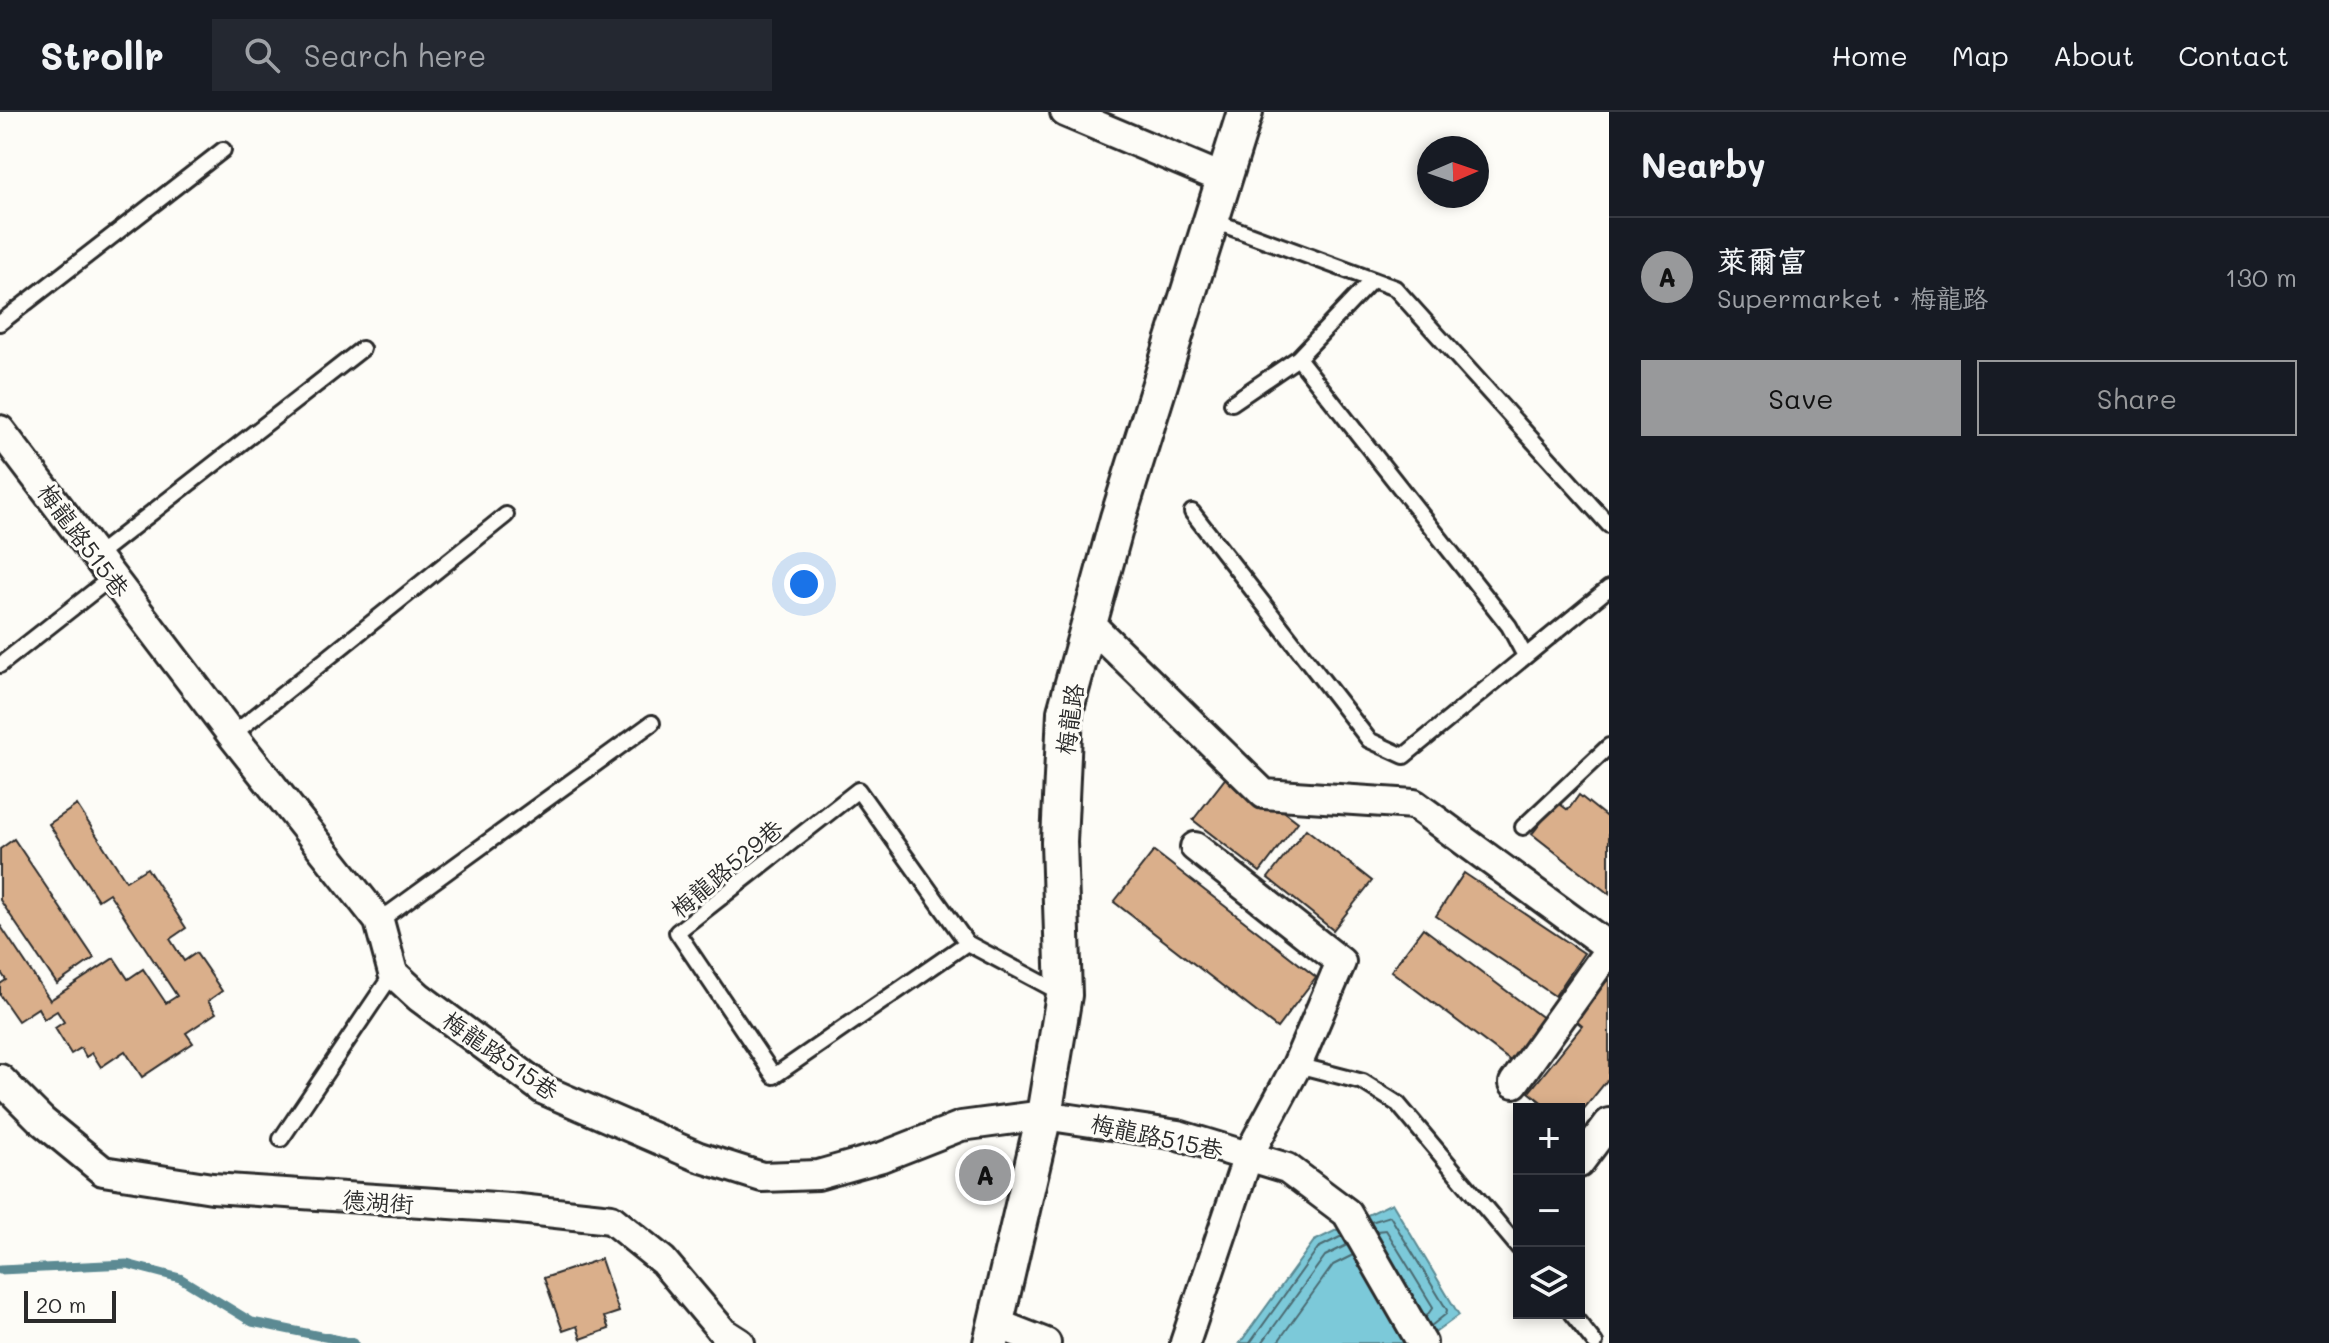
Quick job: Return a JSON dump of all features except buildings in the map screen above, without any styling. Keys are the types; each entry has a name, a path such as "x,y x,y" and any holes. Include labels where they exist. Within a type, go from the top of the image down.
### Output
{"street":[{"path":"1065,112 1224,179"},
{"name":"梅龍路","path":"993,1333 1044,1115 1064,995 1059,842 1065,712 1089,623 1245,112"},
{"name":"梅龍路515巷","path":"0,430 232,735 379,921 393,973 419,997 544,1090 699,1157 762,1177 818,1175 882,1157 961,1126 1044,1115 1178,1135 1287,1168 1347,1213 1422,1343"},
{"path":"1089,623 1264,794 1414,804 1609,949 1514,1083"},
{"path":"1185,1343 1248,1156 1297,1065 1341,962 1195,847"},
{"name":"德湖街","path":"0,1079 42,1121 103,1171 212,1188 510,1208 611,1219 663,1261 723,1332 740,1343"},
{"path":"1585,1155 1609,1123"},
{"path":"993,1333 1046,1343"}],"lane":[{"path":"0,323 223,150"},
{"path":"1211,220 1395,288 1609,525"},
{"path":"1232,403 1298,358 1372,280"},
{"path":"0,665 104,566 362,349"},
{"path":"1298,358 1509,626 1525,656"},
{"path":"1192,512 1369,740 1404,756 1609,588"},
{"path":"232,735 506,515"},
{"path":"379,921 652,723"},
{"path":"1523,827 1609,746"},
{"name":"梅龍路529巷","path":"967,943 774,1076 677,932 858,790 967,943 1064,995"},
{"path":"281,1139 393,973"},
{"path":"1297,1065 1363,1082 1398,1104 1518,1247"},
{"path":"1576,1319 1595,1343"}],"water":[{"path":"1392,1203 1459,1315 1421,1343 1240,1343 1314,1241"}],"waterway":[{"path":"0,1270 127,1264 180,1278 252,1322 354,1343"}],"place":[{"name":"萊爾富","path":"985,1175"}]}
